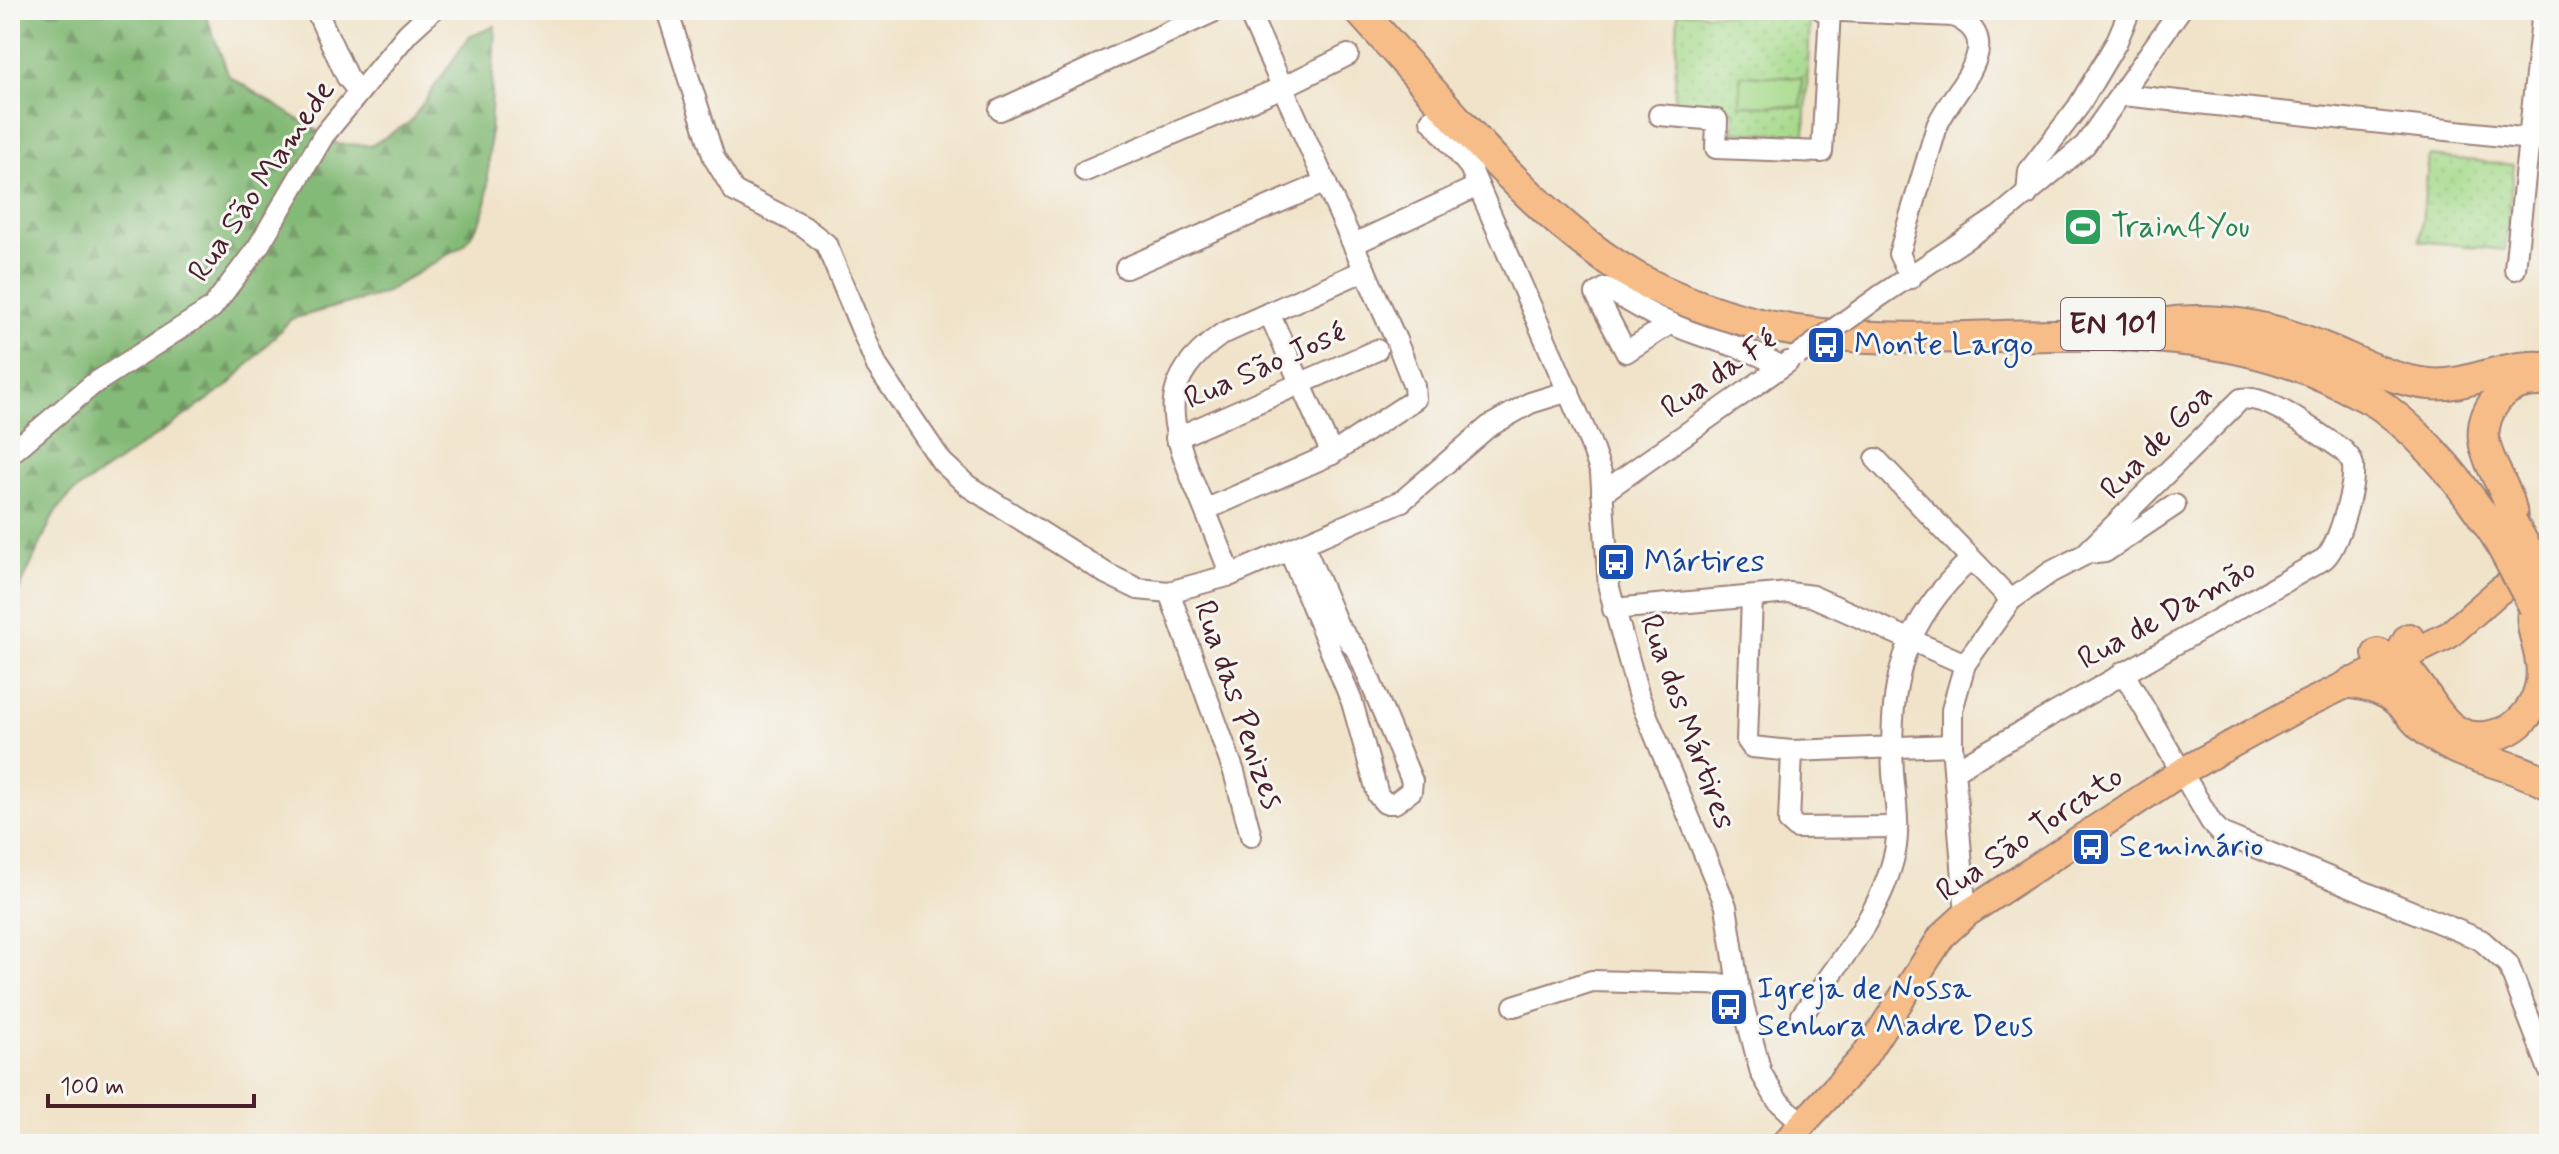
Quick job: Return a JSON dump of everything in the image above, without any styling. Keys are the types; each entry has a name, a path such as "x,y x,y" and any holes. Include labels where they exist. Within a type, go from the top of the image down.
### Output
{"highway":[{"name":"EN 101","path":"1359,10 1506,170 1562,225 1657,289 1708,309 1818,334 1905,339 2174,338 2277,357 2380,405 2427,444 2504,530"},
{"name":"EN 101","path":"1376,10 1559,199 1621,244 1701,286 1799,315 1869,323 2158,324 2209,328 2288,348 2329,363 2386,394 2437,434 2504,530 2542,598 2549,640"},
{"path":"2158,324 2194,320 2241,323 2289,335 2385,373 2431,385 2462,382 2526,366 2549,368"},
{"path":"2504,530 2513,506 2486,454 2487,419 2493,404 2507,389 2523,382 2549,383"},
{"path":"2351,683 2412,696 2429,705 2464,735 2489,737 2512,728 2527,715 2537,697 2543,673 2531,616 2542,598"},
{"path":"2403,651 2412,696 2440,740 2526,771 2549,784"}],"main road":[{"name":"Rua São Torcato","path":"2216,752 2299,690 2403,651 2549,536"},
{"name":"Rua São Torcato","path":"1784,1144 1863,1058 1942,936 1966,914 2183,771 2351,683 2549,555"}],"street":[{"path":"316,10 347,77 359,92"},
{"name":"Rua São Mamede","path":"10,454 92,385 212,308 258,247 324,135 408,33 433,10"},
{"path":"667,10 714,158 734,191 804,227 826,244 877,366 942,462 968,486 1107,574 1138,589 1169,592 1231,575 1402,501 1488,427 1530,403 1569,391"},
{"path":"1000,110 1217,10"},
{"path":"1205,510 1332,454 1415,399 1414,386 1354,244 1248,10"},
{"path":"1822,10 1953,16 1965,21 1975,33 1978,60 1945,107 1937,126 1899,254 1911,278"},
{"path":"2027,195 2029,171 2078,107 2116,43 2130,10"},
{"name":"Rua da Fé","path":"1602,493 2027,195 2085,145 2180,10"},
{"path":"2515,269 2539,140 2543,10"},
{"path":"1659,115 1717,120 1716,148 1822,152 1830,11"},
{"path":"1085,171 1283,87 1348,55"},
{"path":"2123,95 2539,140"},
{"name":"Rua dos Mártires","path":"1431,120 1470,167 1569,391 1601,473 1613,609 1650,726 1726,906 1738,985 1761,1073 1777,1100 1802,1123"},
{"path":"1126,268 1326,182"},
{"path":"1354,244 1478,186"},
{"path":"1231,575 1176,438 1171,409 1178,380 1205,346 1222,334 1365,270"},
{"path":"1269,313 1332,454"},
{"path":"1671,323 1759,353 1781,367"},
{"name":"Rua São José","path":"1176,438 1377,350"},
{"name":"Rua de Goa","path":"1966,914 1952,710 1965,664 2011,600 2051,572 2084,555 2241,399 2252,397 2279,410 2343,450 2353,468"},
{"path":"1876,459 2011,600"},
{"name":"Rua de Damão","path":"1955,770 2324,559 2333,551 2339,535 2353,468"},
{"name":"Rua de Goa","path":"2084,555 2105,552 2175,505"},
{"path":"1296,547 1338,626 1358,652 1412,781 1411,791 1395,803 1385,803 1378,795 1352,702 1296,547"},
{"path":"1802,1015 1880,897 1895,853 1894,694 1909,639 1941,589 1971,559"},
{"name":"Rua das Penizes","path":"1169,592 1234,772 1251,836"},
{"path":"1613,609 1789,593 1812,596 1965,664"},
{"path":"1752,597 1747,740 1752,747 1792,751 1952,745"},
{"path":"2123,672 2211,822 2235,841 2481,940 2508,964 2549,1070"},
{"path":"1792,751 1789,822 1796,828 1896,827"},
{"path":"1514,1006 1592,981 1738,985"},
{"path":"2529,1014 2549,1006"}],"green space":[{"path":"10,10 204,10 229,76 338,144 372,145 410,122 469,37 495,26 487,199 481,220 464,245 382,294 291,319 228,386 71,494 54,514 10,610"},
{"path":"1678,12 1810,18 1805,135 1733,132 1734,111 1674,108"},
{"path":"1741,75 1802,78 1801,107 1740,105"},
{"path":"2429,156 2514,165 2505,250 2420,241"}],"place":[{"name":"Train4You","path":"2083,227"},
{"name":"Monte Largo","path":"1826,345"},
{"name":"Mártires","path":"1616,562"},
{"name":"Seminário","path":"2091,847"},
{"name":"Igreja de Nossa Senhora Madre Deus","path":"1729,1007"}]}
